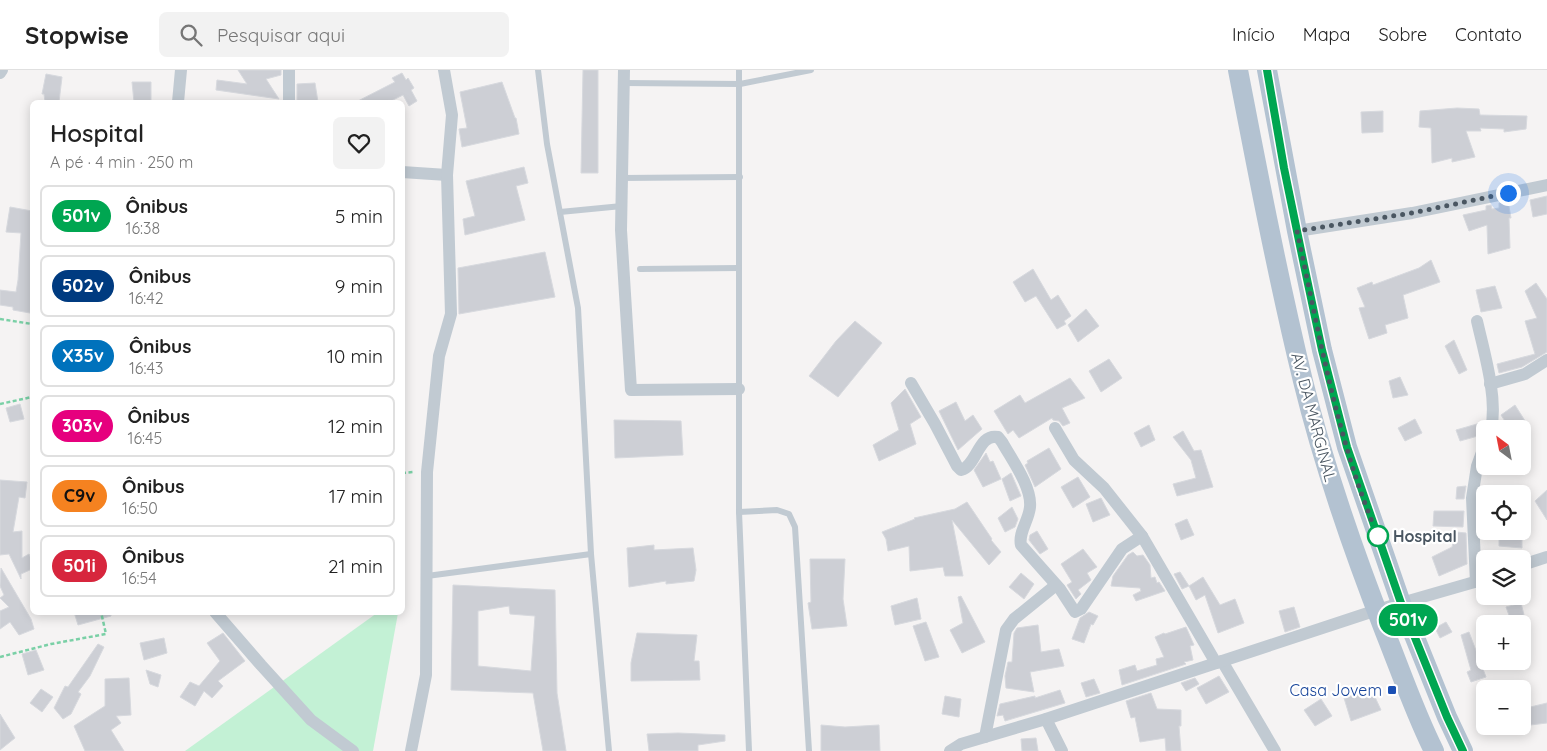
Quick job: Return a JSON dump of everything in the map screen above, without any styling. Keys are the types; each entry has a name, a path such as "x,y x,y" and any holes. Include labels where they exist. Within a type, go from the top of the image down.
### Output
{"main road":[{"name":"AV. DA MARGINAL","path":"1238,70 1271,243 1303,382 1330,477 1377,610 1421,725 1434,751"},
{"name":"AV. DA MARGINAL","path":"1267,70 1284,168 1322,350 1347,447 1401,603 1447,717 1463,751"}],"street":[{"path":"178,100 181,70"},
{"path":"289,70 289,100"},
{"path":"411,751 426,675 427,472 439,356 451,314 447,175 452,115 444,70"},
{"path":"624,70 621,230 631,390 739,389"},
{"path":"405,172 447,175"},
{"path":"1297,231 1412,213 1547,185"},
{"path":"1477,321 1490,384 1492,420"},
{"path":"1490,384 1526,374 1547,360"},
{"path":"910,383 961,470 967,468 984,441 989,437 998,437 1002,442 1027,488 1030,500 1030,509 1020,543 1056,585 1073,610 1078,612 1122,549 1142,536"},
{"path":"1055,428 1074,460 1104,488 1142,536 1275,751"},
{"path":"1476,472 1472,498 1478,550"},
{"path":"1531,563 1547,557"},
{"path":"950,751 961,744 1046,719 1377,610 1476,581"},
{"path":"985,737 1006,630 1014,619 1056,585"},
{"path":"218,615 311,720 353,751"},
{"path":"1046,719 1062,751"}],"lane":[{"path":"538,70 547,144 578,308 591,554 609,751"},
{"path":"740,70 739,512 749,751"},
{"path":"624,83 740,84 811,70"},
{"path":"622,178 740,177"},
{"path":"560,212 622,206"},
{"path":"640,269 740,268"},
{"path":"739,512 777,510 789,514 795,526 809,751"},
{"path":"427,576 591,554"}],"path":[{"path":"0,319 30,324"},
{"path":"0,404 30,397"},
{"path":"0,657 51,644 106,634 102,615"}],"green space":[{"path":"374,615 398,615 373,751 185,751"}],"building":[{"path":"238,70 281,70 281,75 266,79 279,99 216,90 217,80 247,84"},
{"path":"583,70 598,70 598,173 581,173"},
{"path":"402,73 406,80 408,78 414,88 411,90 417,101 409,106 403,95 393,100 360,100 395,82 392,78"},
{"path":"46,74 62,77 59,100 45,100 44,94 42,94"},
{"path":"132,82 151,82 151,100 134,100"},
{"path":"502,82 516,118 519,134 462,147 459,129 467,128 460,92"},
{"path":"315,83 318,100 297,100 297,84"},
{"path":"1457,108 1479,109 1480,115 1527,116 1526,129 1504,132 1504,129 1480,128 1481,131 1466,131 1475,157 1452,162 1452,158 1432,163 1431,128 1419,127 1420,111"},
{"path":"1383,111 1383,132 1362,133 1361,112"},
{"path":"524,167 528,183 516,186 525,220 465,235 463,219 475,216 466,181"},
{"path":"1547,196 1547,214 1533,217 1530,200"},
{"path":"1508,201 1511,218 1509,218 1510,248 1488,254 1487,225 1469,231 1463,215 1486,210 1486,206 1491,205 1492,209 1499,208 1499,203"},
{"path":"10,207 30,211 30,313 0,305 0,290 16,292 18,280 21,233 6,232"},
{"path":"545,252 555,297 459,314 458,268"},
{"path":"1431,260 1440,282 1403,295 1408,318 1385,325 1387,333 1369,339 1359,308 1365,307 1357,288 1372,282 1373,285 1419,268"},
{"path":"1033,269 1051,300 1058,295 1071,316 1064,321 1066,324 1057,329 1036,296 1025,302 1013,282"},
{"path":"1536,283 1547,299 1547,352 1522,367 1499,373 1497,364 1535,354 1525,321 1537,318 1525,291"},
{"path":"1495,286 1502,308 1481,312 1476,290"},
{"path":"1086,309 1099,326 1078,342 1068,325"},
{"path":"855,321 882,343 838,397 809,376 836,341"},
{"path":"1454,340 1467,370 1459,374 1445,346"},
{"path":"1109,359 1122,378 1101,392 1089,371"},
{"path":"1400,377 1408,395 1393,398 1389,381"},
{"path":"1070,378 1085,398 1062,408 1070,423 1063,426 1059,421 1052,418 1019,438 1013,430 1008,434 994,411 1020,395 1025,403"},
{"path":"905,389 921,417 910,424 916,444 879,461 873,445 899,430 891,403"},
{"path":"956,402 965,421 973,415 982,429 958,450 939,411"},
{"path":"20,404 24,419 10,422 6,408"},
{"path":"1515,405 1524,420 1504,420 1501,415"},
{"path":"1415,419 1422,433 1405,441 1398,428"},
{"path":"614,420 681,421 683,455 615,458"},
{"path":"1476,424 1476,437 1460,441 1456,430"},
{"path":"1149,425 1155,440 1141,447 1134,433"},
{"path":"1183,431 1194,451 1201,450 1213,487 1177,496 1173,484 1196,478 1191,460 1173,437"},
{"path":"1049,448 1061,469 1035,487 1025,465 1028,463 1027,461"},
{"path":"986,453 990,462 993,461 1001,479 983,487 974,470"},
{"path":"1011,473 1021,496 1010,501 1002,479"},
{"path":"1078,477 1090,497 1073,508 1061,487"},
{"path":"0,480 27,482 25,498 19,497 13,532 22,531 22,558 29,554 30,570 21,574 21,579 9,554 0,555"},
{"path":"1466,486 1464,499 1456,499 1457,487"},
{"path":"1547,490 1547,520 1535,501"},
{"path":"1101,498 1110,515 1093,522 1086,504"},
{"path":"967,502 991,540 1001,552 989,565 952,520 963,576 945,576 943,567 910,571 909,546 888,551 886,539 882,532 914,518 955,509"},
{"path":"1012,507 1018,519 1015,527 1005,532 998,518"},
{"path":"1434,511 1464,511 1463,527 1433,526"},
{"path":"1187,519 1194,535 1181,540 1175,524"},
{"path":"1037,531 1048,549 1040,554 1029,540 1030,535"},
{"path":"1456,532 1466,533 1467,564 1439,576 1432,557 1452,547"},
{"path":"1499,540 1522,540 1522,548 1499,546"},
{"path":"654,545 654,550 693,548 696,570 694,581 666,584 666,581 629,587 627,548"},
{"path":"1083,549 1097,567 1087,573 1091,580 1078,590 1081,594 1076,599 1067,585 1072,582 1061,564"},
{"path":"1133,552 1137,556 1143,555 1150,565 1151,578 1155,577 1157,583 1159,582 1165,591 1136,601 1133,595 1141,591 1140,588 1111,586 1113,576 1128,555"},
{"path":"810,559 845,559 843,599 847,626 812,629 808,603 811,602"},
{"path":"1,568 31,619 34,629 19,635 10,622 0,629 0,611 9,607 0,598 4,595 0,586"},
{"path":"1180,572 1189,586 1182,589 1174,574"},
{"path":"1021,573 1034,584 1024,599 1009,587"},
{"path":"1203,577 1220,605 1235,599 1244,623 1218,633 1205,595 1196,600 1189,586"},
{"path":"453,585 555,590 557,693 566,751 543,751 533,693 451,690","holes":["509,606 510,614 535,616 531,671 478,666 478,611"]},
{"path":"961,596 985,642 962,653 950,630 963,623 958,597"},
{"path":"917,598 921,619 895,625 891,606"},
{"path":"1522,605 1524,615 1509,615 1506,607"},
{"path":"1294,607 1300,627 1285,632 1279,611"},
{"path":"1089,612 1098,616 1093,625 1091,624 1084,643 1072,639 1080,618"},
{"path":"75,615 111,615 111,616 78,625"},
{"path":"926,622 939,657 925,661 913,626"},
{"path":"1446,622 1452,632 1440,638 1435,628"},
{"path":"1038,625 1041,652 1059,649 1064,666 1030,672 1034,692 1006,688 1005,676 1008,662 1012,662 1014,633 1017,628"},
{"path":"1186,627 1194,645 1190,646 1193,660 1122,685 1119,670 1135,665 1137,671 1157,665 1156,659 1164,657 1155,637"},
{"path":"1469,632 1476,651 1476,670 1483,670 1486,677 1471,682 1467,672 1471,670 1461,635"},
{"path":"223,633 245,661 218,681 223,686 212,698 204,691 195,706 180,697 190,682 199,686 220,661 207,643"},
{"path":"637,633 697,635 694,661 699,661 700,680 631,681 631,663"},
{"path":"164,638 167,653 144,660 140,643"},
{"path":"98,644 104,647 90,676 78,692 81,694 71,714 63,719 54,708 65,686 68,687"},
{"path":"36,650 44,670 28,675 22,654"},
{"path":"146,670 161,675 158,687 150,684"},
{"path":"1219,676 1229,692 1206,704 1197,688"},
{"path":"129,678 131,715 116,716 121,723 111,730 124,751 85,751 74,726 105,706 105,679"},
{"path":"1195,678 1199,684 1186,691 1181,683"},
{"path":"1094,679 1100,693 1086,697 1081,683"},
{"path":"41,689 53,697 42,712 30,703"},
{"path":"1060,690 1065,703 1005,721 1003,715 997,716 1000,704 1035,696 1035,698"},
{"path":"1362,692 1364,698 1374,695 1381,710 1351,721 1344,698"},
{"path":"1151,693 1157,709 1181,710 1181,726 1179,726 1181,751 1166,751 1165,738 1140,742 1135,717 1131,718 1126,701"},
{"path":"945,696 961,699 959,717 942,714"},
{"path":"1321,699 1332,716 1315,726 1304,710"},
{"path":"1547,703 1547,723 1531,725 1531,707"},
{"path":"0,714 15,738 0,750"},
{"path":"821,725 845,727 879,725 880,751 821,751"},
{"path":"647,734 725,735 725,741 698,745 698,751 649,751"},
{"path":"1036,738 1038,751 1022,751 1021,739"}],"bus line":[{"name":"501v","path":"1267,70 1284,168 1322,350 1347,447 1401,603 1447,717 1463,751"}],"place":[{"name":"Hospital","path":"1378,536"},
{"name":"Casa Jovem","path":"1392,690"}],"route":[{"path":"1378,536 1347,447 1322,350 1297,231 1412,213 1508,193"}]}
